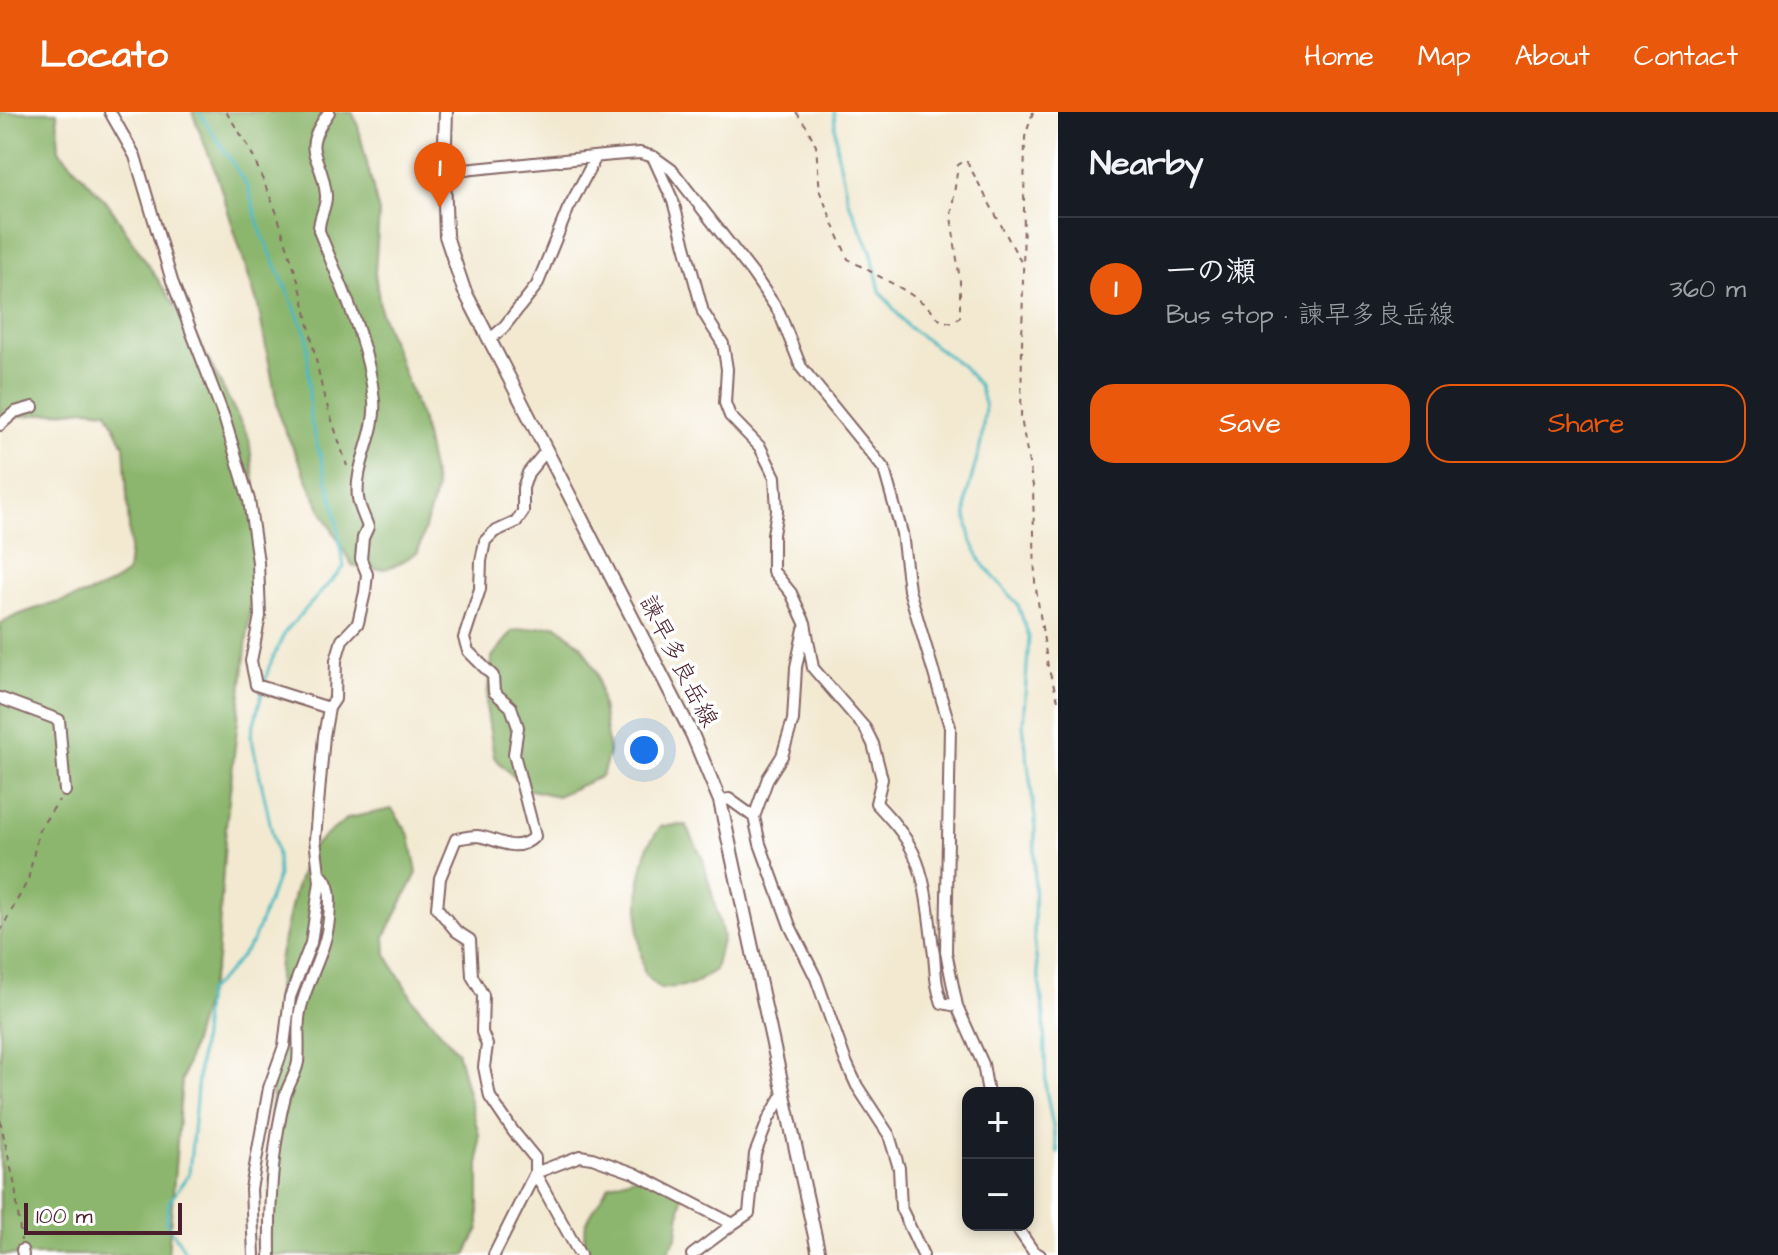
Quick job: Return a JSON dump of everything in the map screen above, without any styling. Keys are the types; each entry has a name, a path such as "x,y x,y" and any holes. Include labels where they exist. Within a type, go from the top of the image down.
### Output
{"main road":[{"name":"諫早多良岳線","path":"446,112 446,236 464,290 692,734 720,801 819,1255"}],"street":[{"path":"110,112 135,156 172,281 224,417 249,500 259,589 260,616 251,661 256,685 329,708"},
{"path":"254,1255 251,1189 269,1088 284,1046 290,997 311,943 319,874 315,839 324,736 329,708 335,699 339,650 342,640 358,623 367,574 361,559 363,538 368,527 358,499 359,480 374,417 374,399 360,332 319,231 318,220 327,199 323,176 312,147 315,132 329,112"},
{"path":"444,172 640,153 654,157 672,170 753,274 779,312 801,367 884,469 902,533 909,590 950,727 946,952 957,1006 983,1064 987,1087"},
{"path":"489,340 503,328 537,285 568,209 596,157"},
{"path":"654,157 673,201 703,312 723,344 727,369 725,403 730,416 760,447 775,477 777,511 773,534 773,571 791,593 805,623 813,668 865,728 873,744 882,779 876,803 898,826 914,853 925,893 934,981 942,1003 957,1006"},
{"path":"0,425 15,412 33,407"},
{"path":"494,1255 535,1173 535,1158 490,1097 484,1067 487,1045 482,1032 483,995 472,976 470,940 456,931 437,908 440,878 456,839 477,836 509,847 528,843 535,836 514,754 518,727 511,707 494,692 493,676 468,651 464,638 480,589 485,541 494,532 516,522 523,512 523,488 528,473 546,451"},
{"path":"805,623 796,667 793,720 782,756 768,778 754,817 760,844 790,926 816,978 846,1062 857,1086 889,1135 899,1168 901,1208 923,1255"},
{"path":"0,698 59,720 65,791"},
{"path":"720,801 729,799 754,817"},
{"path":"270,1255 269,1197 285,1095 298,1064 298,1021 326,944 330,895 327,880 319,874"},
{"path":"692,1255 749,1213 755,1154 769,1118 784,1093"},
{"path":"535,1173 580,1156 592,1158 634,1173 733,1224"},
{"path":"535,1173 580,1255"},
{"path":"1019,1231 1033,1251 1040,1255"}],"path":[{"path":"226,112 249,147 276,211 303,297 323,393 347,466"},
{"path":"796,112 816,146 820,192 848,259 904,290 926,305 941,321 953,323 960,317 960,281 951,216 958,165 966,160 1021,263"},
{"path":"1033,112 1025,137 1021,418 1033,486 1035,582 1048,667 1058,700"},
{"path":"0,932 28,880 39,830 65,791"},
{"path":"1058,807 1058,833"},
{"path":"0,1120 15,1186 23,1252"}],"green space":[{"path":"0,112 57,112 59,150 109,205 200,344 249,438 258,514 226,826 217,960 182,1080 168,1255 0,1255 0,624 15,616 113,583 127,573 130,545 124,445 107,411 86,409 0,419"},
{"path":"192,112 352,112 357,122 379,213 375,273 381,313 422,421 436,490 418,552 394,566 372,569 352,565 320,508 280,419 258,306 216,173"},
{"path":"556,625 582,646 597,673 609,752 602,776 557,796 526,789 494,757 486,706 492,657 513,631"},
{"path":"392,809 410,836 417,873 385,936 386,954 413,1000 457,1051 479,1135 479,1228 466,1255 269,1255 272,1076 279,960 294,894 309,849 348,818"},
{"path":"686,825 703,859 723,936 715,970 692,985 660,989 644,973 638,933 640,880 648,845 661,826"},
{"path":"649,1172 682,1194 677,1236 666,1255 583,1255 586,1222 609,1185"}],"waterway":[{"path":"188,1255 166,1222 169,1202 189,1174 206,993 253,941 278,876 277,855 251,735 269,667 285,632 344,567 334,505 310,419 307,336 259,227 248,187 199,112"},
{"path":"834,112 837,151 848,201 871,251 880,291 907,326 961,365 979,385 985,407 981,443 967,495 966,516 981,562 1018,605 1029,637 1023,725 1035,818 1034,942 1044,1016 1046,1090 1058,1153"}],"place":[{"name":"一の瀬","path":"440,208"}]}
